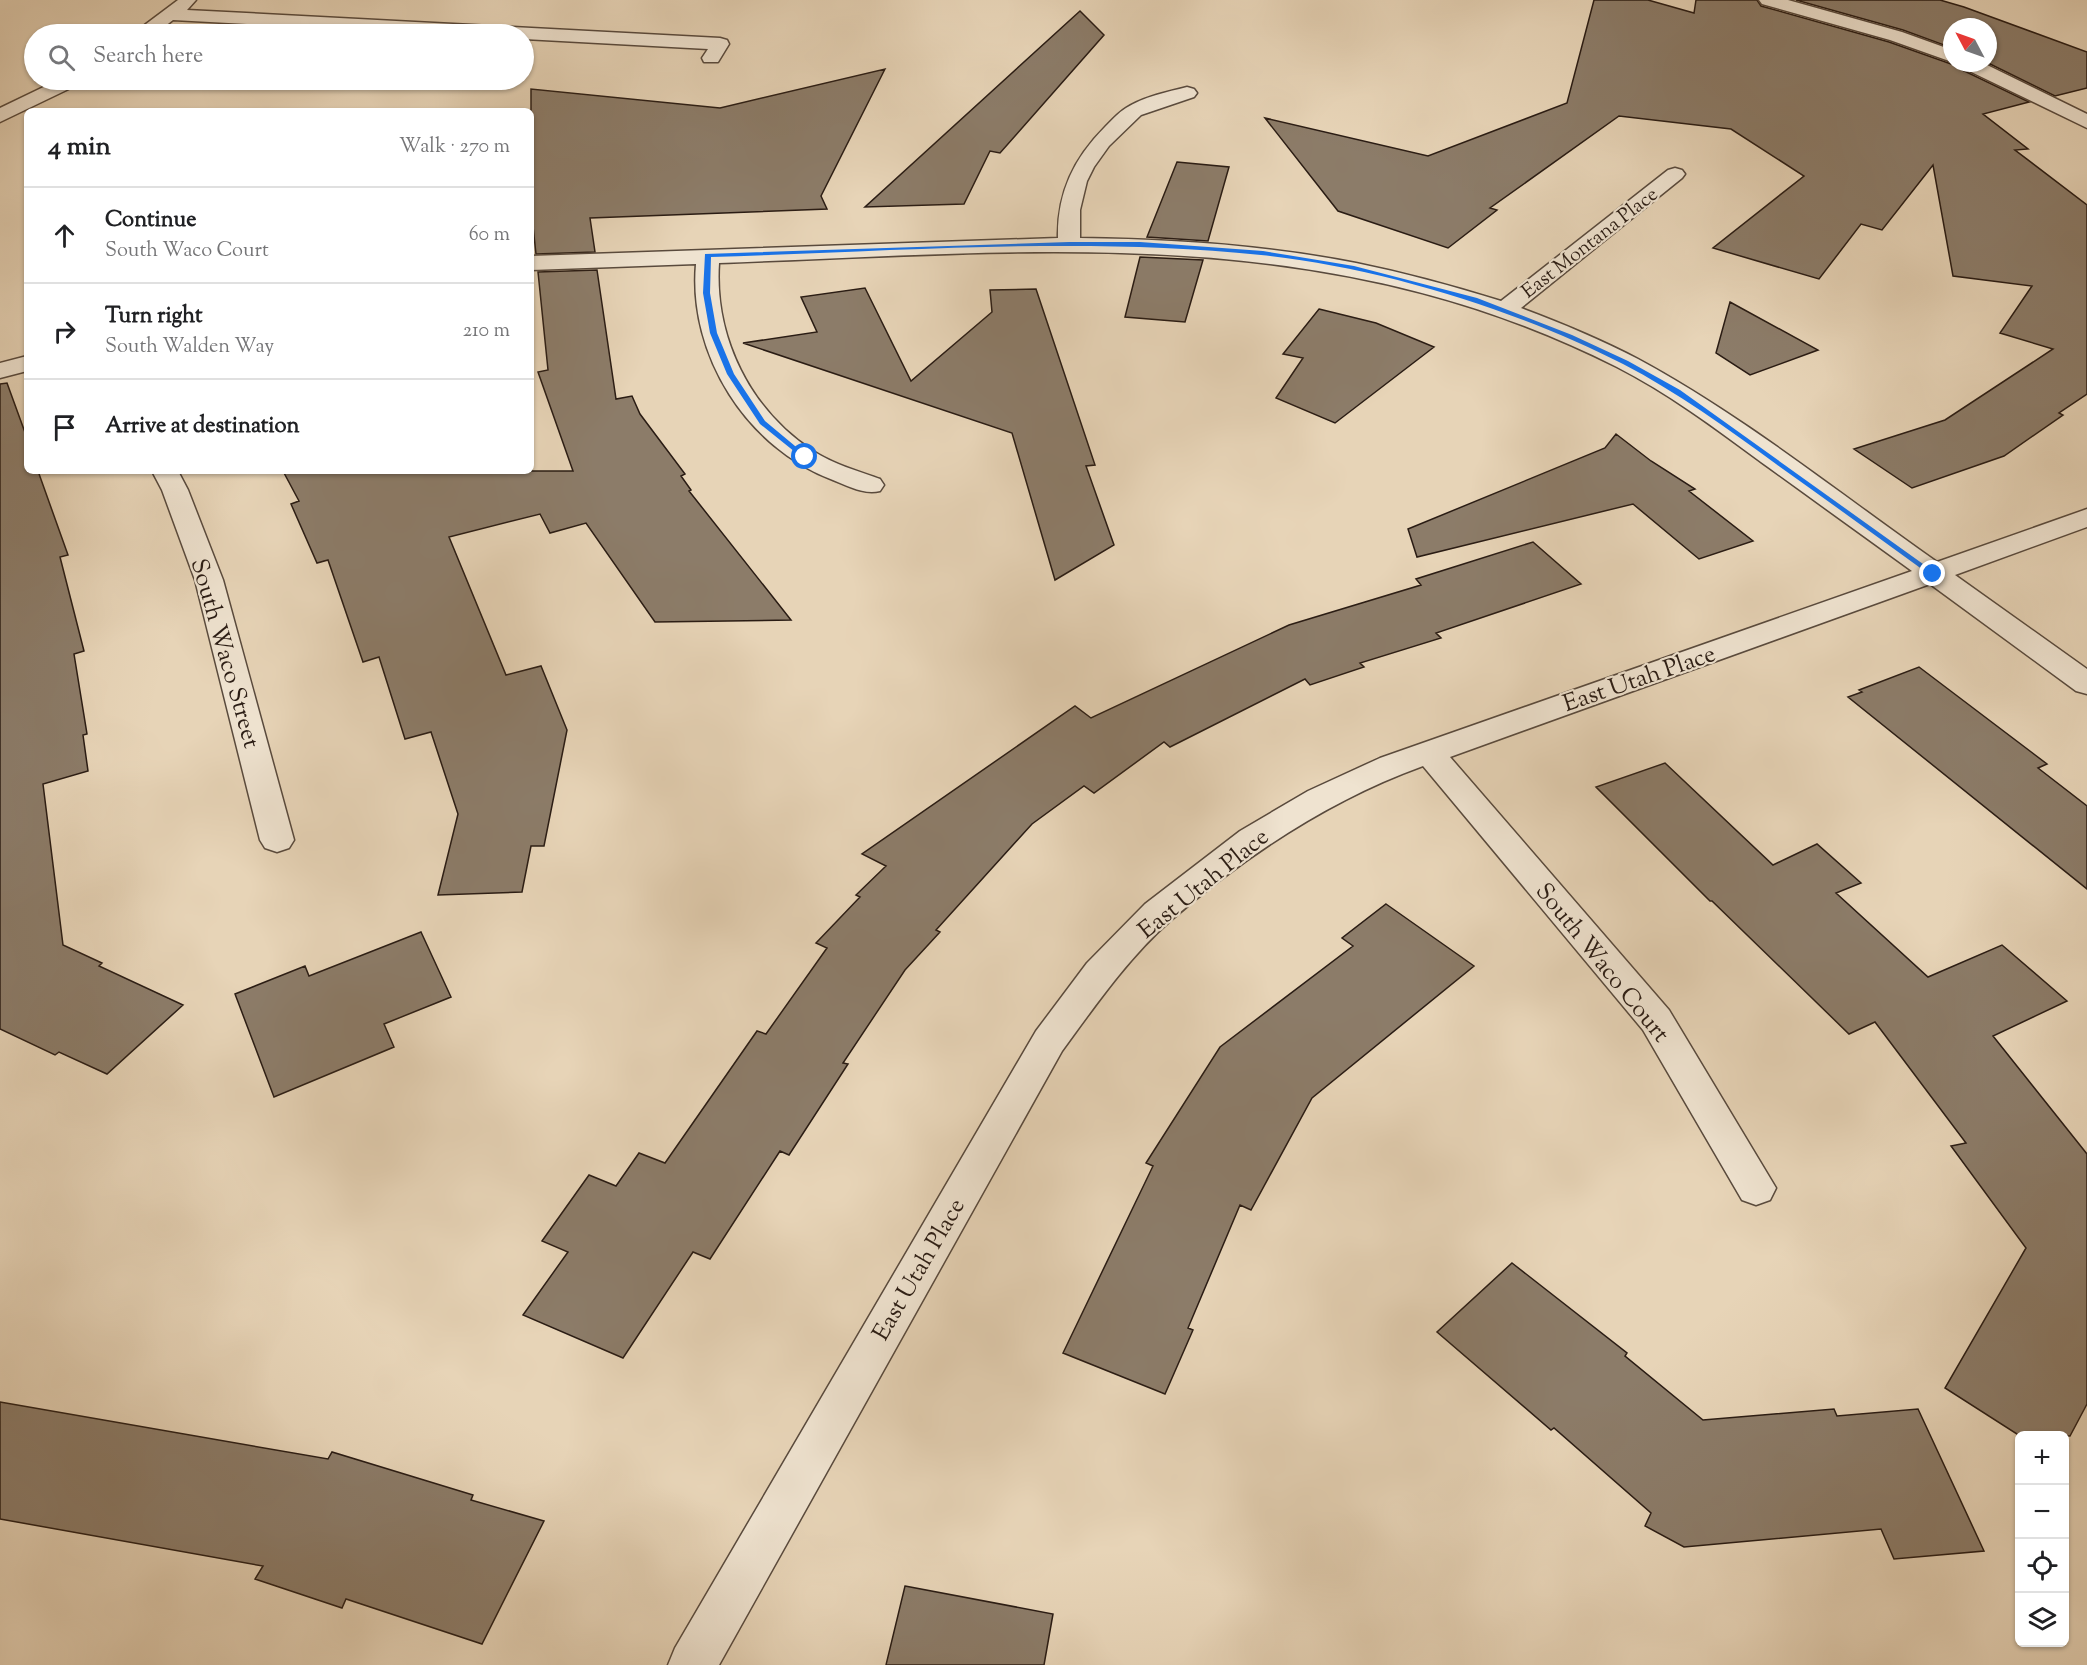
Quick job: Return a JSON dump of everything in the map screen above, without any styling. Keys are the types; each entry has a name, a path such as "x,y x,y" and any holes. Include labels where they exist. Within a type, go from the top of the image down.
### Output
{"street":[{"path":"158,24 190,0"},
{"path":"1768,0 1886,33 1943,53"},
{"path":"171,15 341,24"},
{"path":"534,34 720,44 711,58"},
{"path":"1987,72 2087,122"},
{"path":"0,116 52,90"},
{"path":"1069,244 1067,218 1071,193 1081,170 1105,137 1133,111 1187,93"},
{"name":"East Montana Place","path":"1504,310 1675,174"},
{"path":"534,263 708,255 1069,244 1150,244 1263,253 1354,268 1405,280 1504,310 1579,340 1625,362 1678,392 2087,684"},
{"path":"708,255 706,293 713,333 730,374 763,422 805,457 871,485"},
{"path":"0,371 24,364"},
{"name":"South Waco Street","path":"167,474 175,490 209,580 277,840"},
{"name":"East Utah Place","path":"692,1665 1049,1041 1100,973 1157,913 1252,839 1319,799 1391,766 1933,574 2087,516"},
{"name":"South Waco Court","path":"1428,752 1656,1020 1756,1188"}],"building":[{"path":"1594,0 1648,0 1694,13 1696,0 1757,0 1761,6 1889,42 1943,61 1943,72 1966,72 2029,102 1983,114 2028,149 2015,150 2087,205 2087,394 2059,413 2063,415 2004,456 1912,488 1854,449 1945,420 2053,349 2000,333 2032,286 1953,276 1933,165 1882,230 1861,224 1819,279 1713,248 1804,176 1731,129 1619,116 1490,208 1497,210 1448,248 1338,211 1265,118 1428,156 1567,103"},
{"path":"1796,0 1940,0 1994,18 1943,18 1943,45 1903,30"},
{"path":"1080,11 1104,35 1000,153 990,151 964,204 865,207"},
{"path":"1997,19 2087,52 2087,88 2055,96 1997,67"},
{"path":"885,69 821,196 827,209 590,218 595,252 536,254 534,108 531,108 531,90 720,108"},
{"path":"1177,162 1229,167 1208,241 1147,237"},
{"path":"1140,257 1203,260 1185,322 1125,317"},
{"path":"597,270 616,399 632,396 640,414 685,474 681,476 691,490 689,491 791,620 655,622 586,523 550,533 540,514 449,537 506,675 541,666 567,730 544,846 531,846 522,892 438,895 458,814 431,732 405,739 379,657 363,662 328,560 317,563 291,504 299,501 285,474 534,474 534,471 573,471 538,372 548,370 538,272"},
{"path":"865,288 911,381 992,312 990,290 1036,289 1095,465 1086,466 1114,545 1055,580 1012,433 743,343 817,332 801,297"},
{"path":"1730,302 1818,350 1750,375 1716,353"},
{"path":"1319,309 1376,323 1434,347 1335,423 1276,398 1303,358 1283,354"},
{"path":"7,383 24,430 24,474 39,474 68,555 60,557 84,651 74,654 87,734 83,735 88,771 43,784 63,945 102,963 99,966 183,1005 107,1074 59,1052 55,1055 0,1029 0,384"},
{"path":"1616,434 1651,461 1695,489 1689,491 1753,541 1699,559 1633,504 1417,557 1408,529 1605,448"},
{"path":"1533,542 1581,584 1436,633 1441,638 1360,663 1364,667 1310,685 1305,679 1170,747 1164,742 1094,793 1084,786 1032,824 936,930 940,932 905,970 843,1063 848,1064 789,1155 780,1151 710,1259 693,1252 623,1358 523,1315 568,1252 542,1241 589,1175 616,1186 639,1153 665,1163 757,1031 766,1034 827,948 816,943 860,897 856,895 886,866 862,854 1075,706 1091,718 1289,625 1421,585 1416,579"},
{"path":"1919,667 2047,764 2038,768 2087,806 2087,889 1848,697 1862,692 1859,690"},
{"path":"1665,763 1773,865 1817,844 1861,883 1836,893 1928,977 2002,945 2067,1001 1993,1036 2087,1154 2087,1404 2070,1436 2069,1431 2015,1433 1945,1388 2026,1248 1951,1146 1966,1143 1875,1022 1849,1034 1710,901 1596,787"},
{"path":"1386,904 1474,966 1312,1098 1251,1210 1240,1205 1188,1328 1193,1330 1165,1394 1063,1353 1153,1166 1146,1163 1220,1047 1353,946 1342,938"},
{"path":"421,932 451,997 384,1024 394,1047 274,1097 235,994 305,966 309,976"},
{"path":"1512,1263 1627,1353 1625,1356 1703,1420 1834,1409 1837,1416 1918,1409 1984,1551 1894,1559 1881,1529 1684,1547 1645,1526 1651,1513 1554,1428 1551,1430 1437,1332"},
{"path":"0,1402 328,1459 332,1452 473,1495 471,1500 544,1521 482,1644 346,1599 342,1608 255,1579 263,1566 0,1519"},
{"path":"905,1586 1053,1614 1044,1665 886,1665"}],"route":[{"path":"805,457 763,422 730,374 713,333 706,293 708,255 1069,244 1140,244 1263,253 1354,268 1474,300 1570,336 1625,362 1678,392 1727,425 1933,574"}]}
